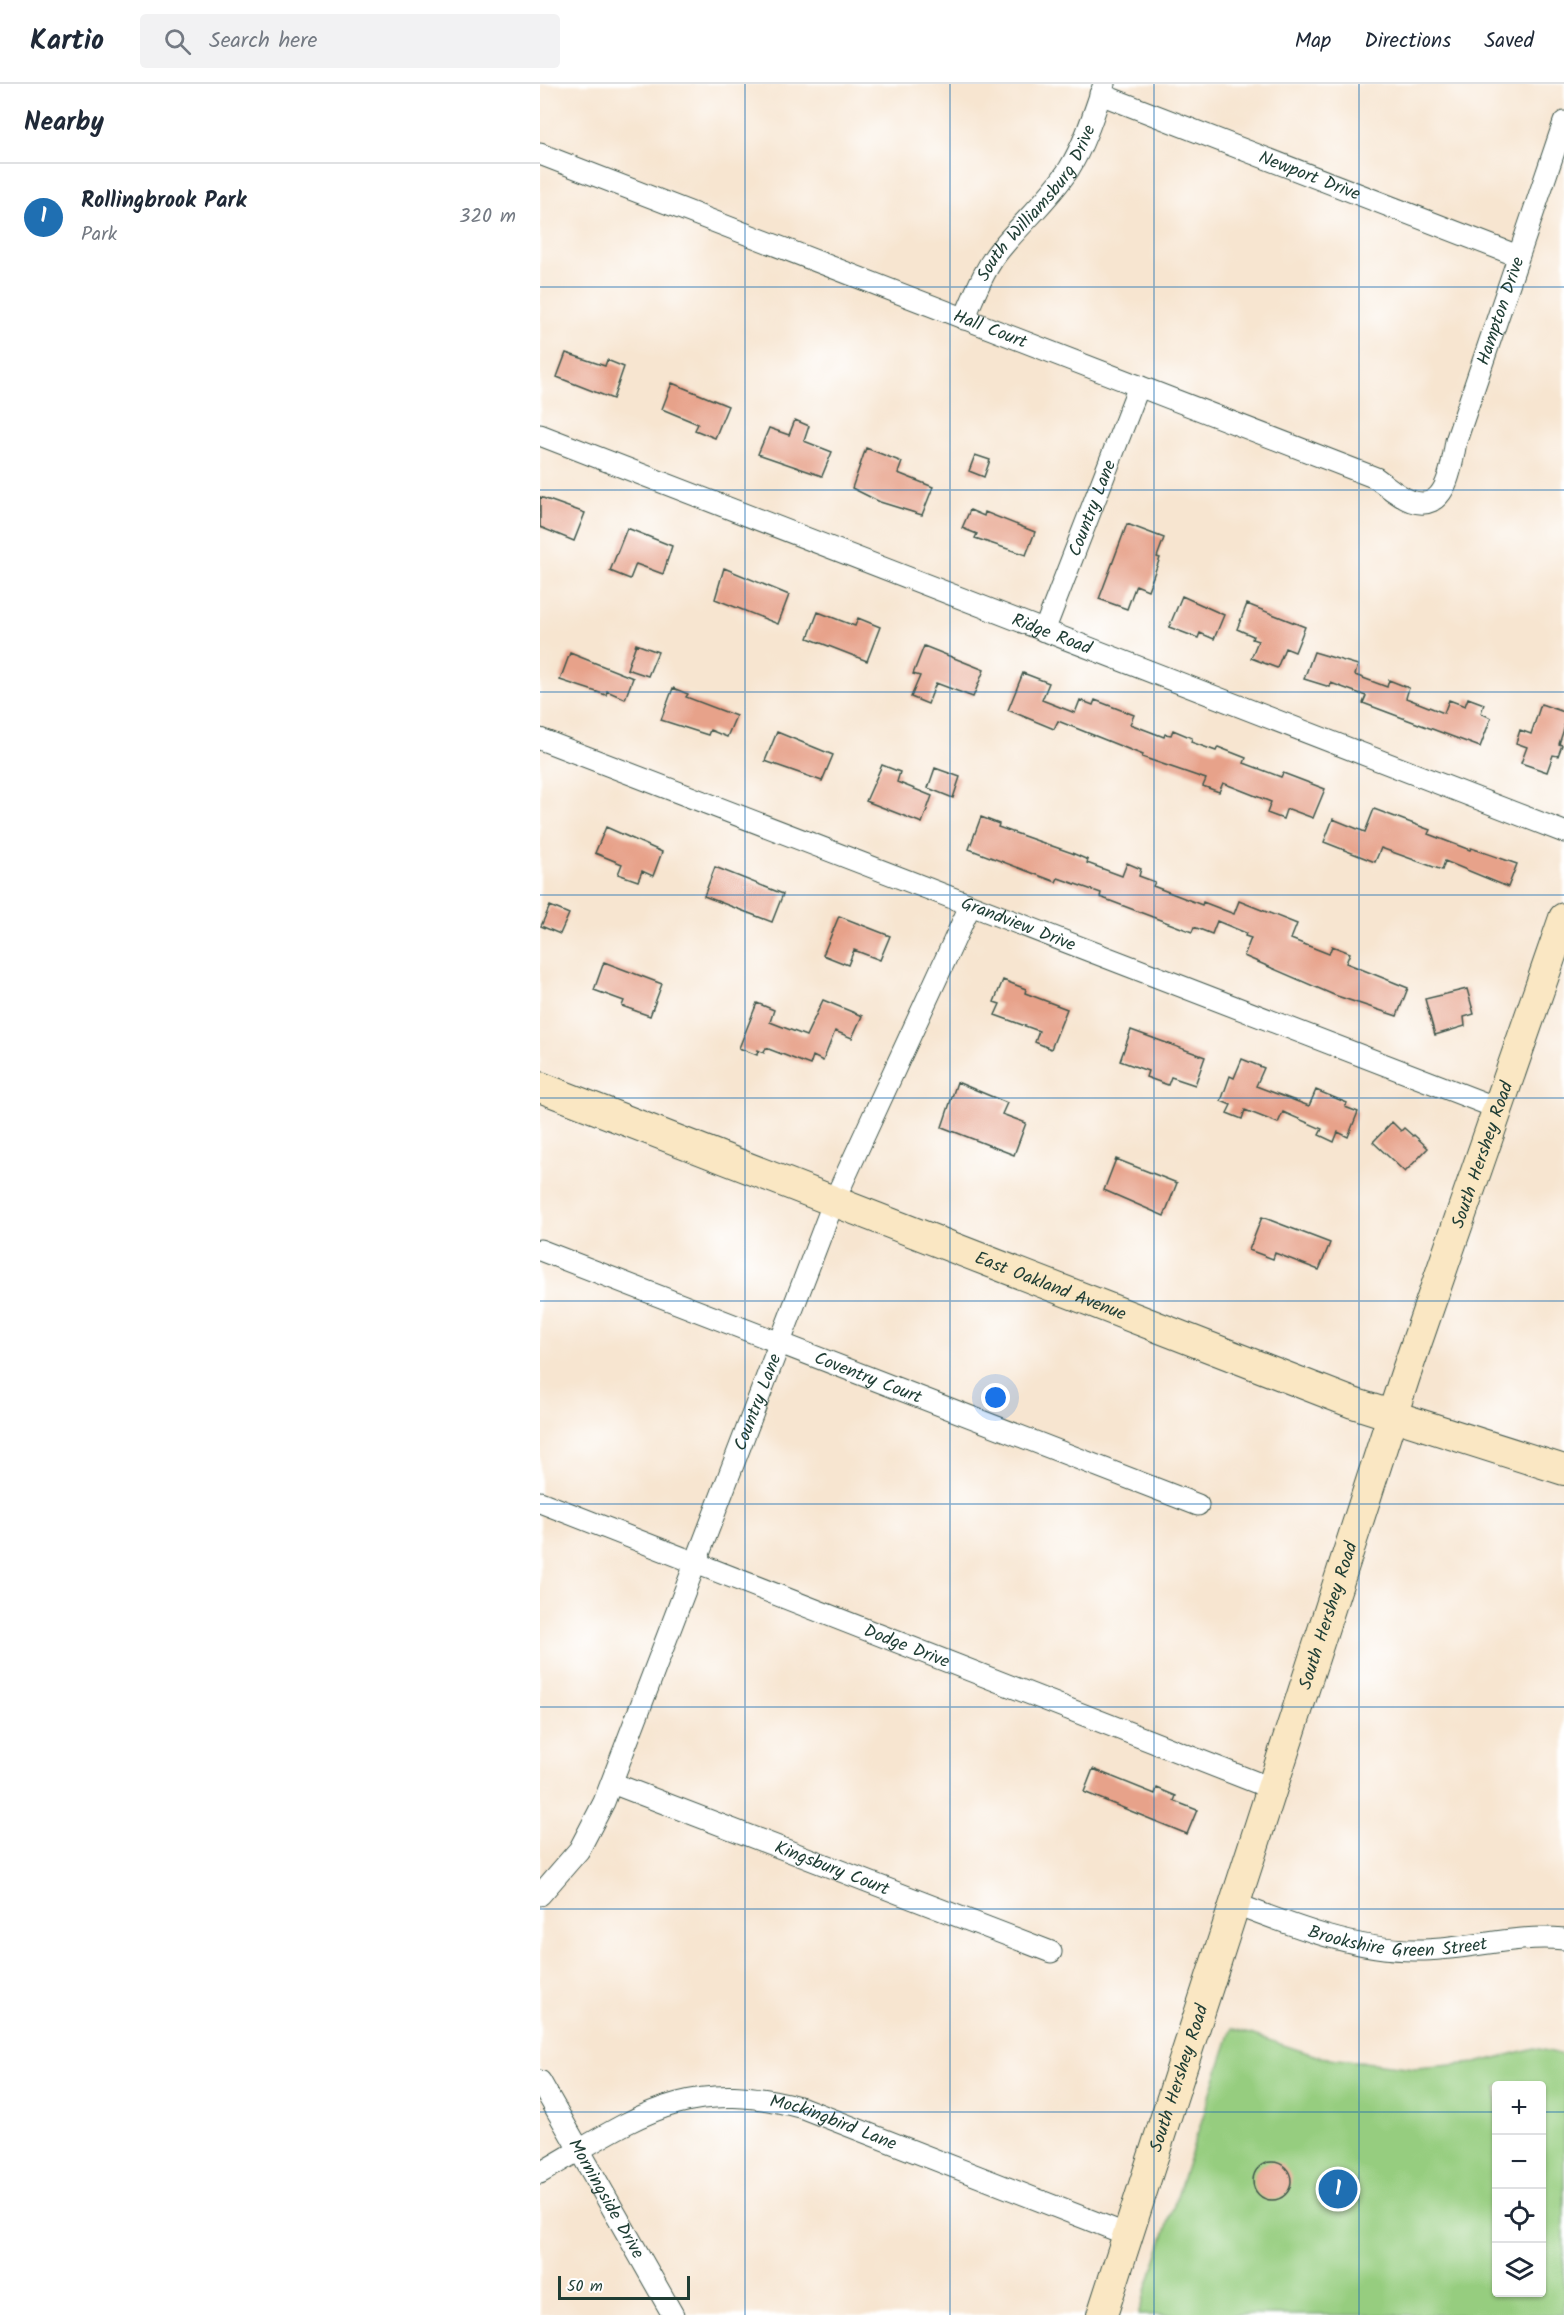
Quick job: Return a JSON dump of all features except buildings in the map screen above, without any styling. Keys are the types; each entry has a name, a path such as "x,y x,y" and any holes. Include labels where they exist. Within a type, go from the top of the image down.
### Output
{"main road":[{"name":"South Hershey Road","path":"1102,2315 1393,1416 1564,918"},
{"name":"East Oakland Avenue","path":"540,1087 1393,1416 1564,1470"}],"street":[{"name":"Newport Drive","path":"1102,89 1518,256"},
{"name":"South Williamsburg Drive","path":"964,319 981,280 1002,247 1053,193 1070,167 1085,138 1102,89"},
{"name":"Hampton Drive","path":"1439,498 1564,122"},
{"name":"Hall Court","path":"540,154 1376,478 1411,502 1428,502 1439,498"},
{"name":"Country Lane","path":"1044,631 1139,386"},
{"name":"Ridge Road","path":"540,435 1564,832"},
{"name":"Grandview Drive","path":"540,739 1497,1108"},
{"name":"Country Lane","path":"540,1895 579,1850 596,1820 834,1201 970,906"},
{"name":"Coventry Court","path":"540,1250 1198,1505"},
{"name":"Dodge Drive","path":"540,1502 1273,1790"},
{"name":"Kingsbury Court","path":"612,1783 1051,1952"},
{"name":"Brookshire Green Street","path":"1236,1904 1356,1943 1381,1948 1417,1950 1510,1938 1564,1939"},
{"name":"Morningside Drive","path":"540,2081 674,2315"},
{"name":"Mockingbird Lane","path":"540,2173 580,2151 618,2126 654,2109 705,2098 763,2098 803,2108 1128,2235"}],"green space":[{"path":"1232,2028 1320,2057 1416,2068 1476,2063 1535,2048 1564,2055 1564,2315 1138,2315"}],"place":[{"name":"Rollingbrook Park","path":"1338,2189"}]}
